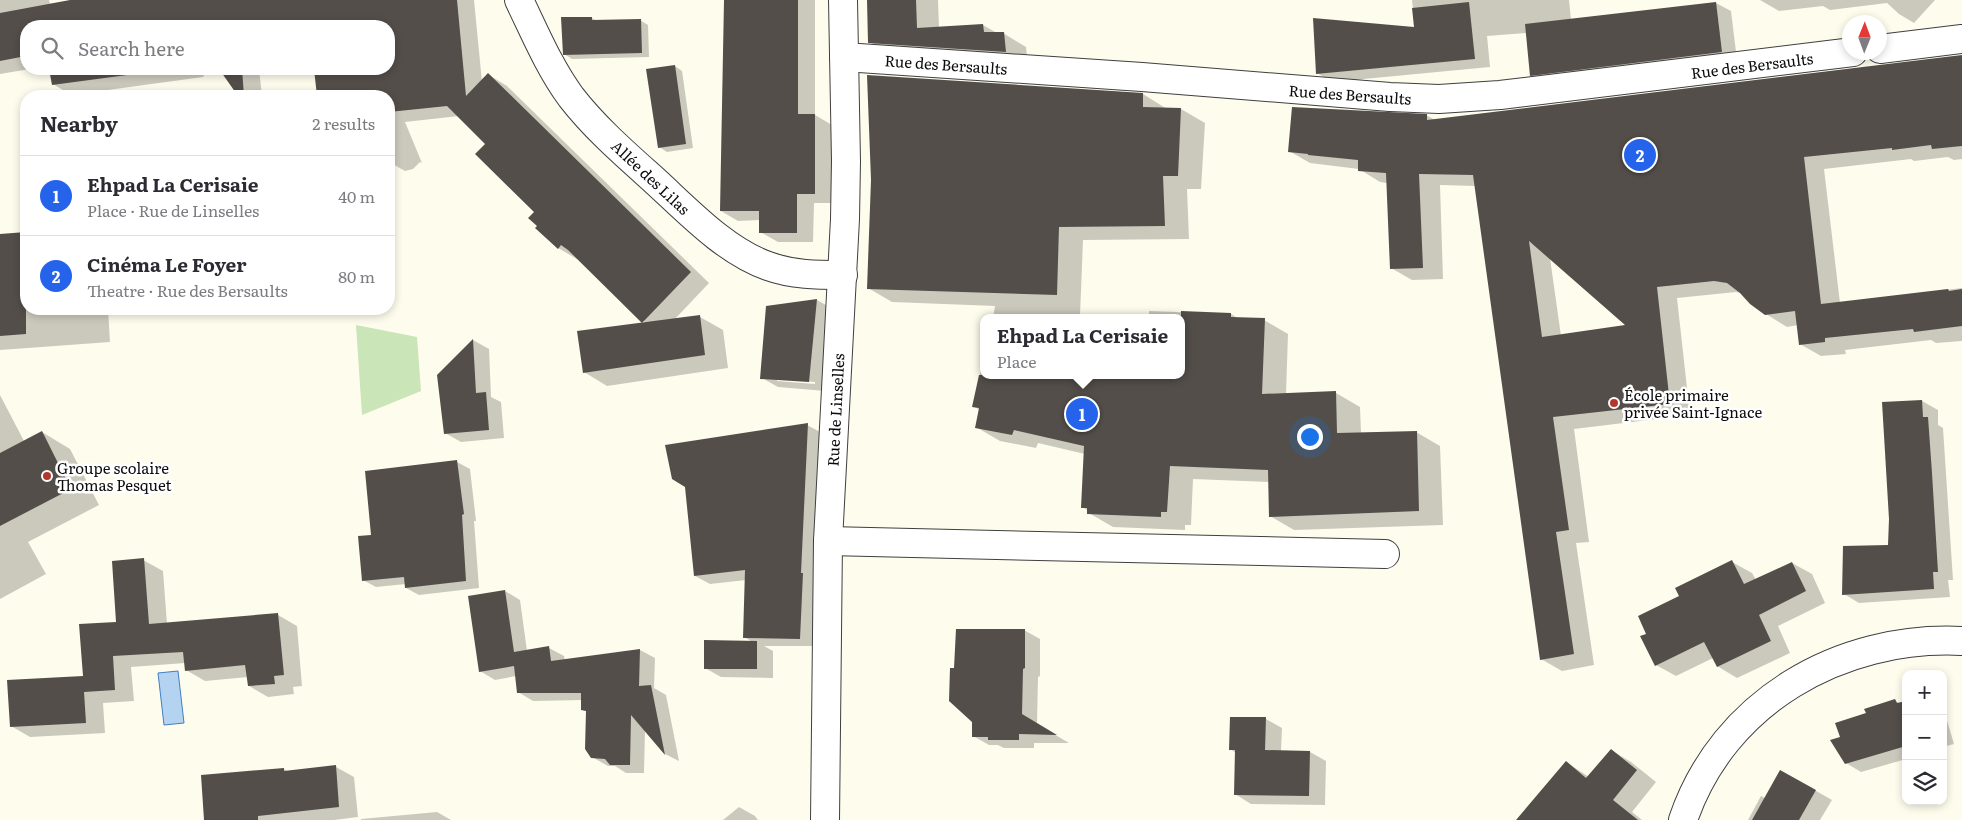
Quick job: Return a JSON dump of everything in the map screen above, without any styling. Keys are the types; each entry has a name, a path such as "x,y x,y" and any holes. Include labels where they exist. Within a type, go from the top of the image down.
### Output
{"street":[{"name":"Allée des Lilas","path":"519,0 542,50 571,97 612,142 705,226 744,254 766,266 791,273 843,275"},
{"name":"Rue de Linselles","path":"825,820 828,541 843,275 846,161 843,0"},
{"path":"1887,48 1962,39"},
{"name":"Rue des Bersaults","path":"844,57 1142,77 1346,94 1439,99 1500,95 1842,53"},
{"path":"828,541 1386,554"},
{"path":"1683,820 1688,804 1701,780 1732,735 1750,715 1792,683 1838,661 1882,647 1931,641 1962,640"}],"green space":[{"path":"356,325 417,337 421,391 362,415"}],"water":[{"path":"178,671 184,723 164,725 158,673"}],"building":[{"path":"70,0 457,0 466,96 488,73 691,272 642,323 568,250 561,245 558,249 535,228 537,226 528,218 534,212 475,154 485,144 447,106 395,111 395,90 316,90 315,75 395,75 395,20 20,20 20,57 0,61 0,13"},
{"path":"724,0 798,0 798,114 815,114 815,194 797,194 797,233 759,233 759,211 720,211"},
{"path":"867,0 916,0 917,28 983,24 984,32 1004,32 1006,52 868,43"},
{"path":"1469,2 1475,59 1316,74 1313,18 1414,27 1412,8"},
{"path":"1716,2 1722,52 1530,76 1525,24"},
{"path":"561,17 592,17 592,20 641,19 642,53 563,55"},
{"path":"1962,55 1962,146 1932,149 1931,145 1804,157 1821,304 1962,289 1962,326 1914,332 1913,329 1825,338 1825,342 1799,345 1795,311 1765,315 1727,283 1714,281 1657,287 1670,404 1553,417 1569,530 1556,532 1574,654 1540,660 1473,175 1419,174 1423,268 1390,269 1386,173 1358,171 1358,160 1288,152 1292,107 1427,114 1427,120","holes":["1529,241 1625,325 1542,337"]},
{"path":"675,65 686,144 658,148 646,69"},
{"path":"50,75 127,75 52,85"},
{"path":"223,75 242,75 244,90 234,90"},
{"path":"867,75 1143,93 1143,107 1181,108 1178,176 1163,176 1165,226 1059,227 1057,295 867,289 871,180"},
{"path":"20,232 20,315 26,315 26,334 0,336 0,234"},
{"path":"817,299 809,382 760,379 766,306"},
{"path":"1181,311 1231,313 1231,317 1265,318 1262,394 1336,391 1337,433 1417,431 1419,511 1269,517 1268,470 1170,466 1167,512 1161,512 1161,517 1087,514 1087,508 1081,508 1084,446 1014,430 1012,435 975,428 979,408 972,407 979,375 980,379 1185,379 1185,314 1181,314"},
{"path":"700,315 705,355 583,373 577,331"},
{"path":"473,339 476,393 486,392 489,430 444,434 437,375"},
{"path":"1922,400 1923,417 1928,417 1932,473 1938,572 1933,572 1934,589 1842,595 1843,546 1888,545 1889,519 1882,402"},
{"path":"808,423 800,639 743,638 745,570 694,576 685,487 672,479 665,445"},
{"path":"42,431 71,489 0,526 0,453"},
{"path":"457,460 464,514 462,515 466,581 405,588 404,577 362,581 358,536 371,535 365,471"},
{"path":"144,558 149,624 278,613 284,675 274,676 275,684 248,686 245,665 185,671 183,652 113,656 115,690 84,692 86,723 10,727 7,680 83,676 79,624 116,622 112,561"},
{"path":"1732,560 1744,584 1792,562 1806,591 1759,615 1771,641 1717,667 1704,642 1655,666 1640,636 1646,634 1638,616 1679,596 1675,588"},
{"path":"505,590 514,652 549,646 551,661 640,649 639,686 651,685 665,755 631,715 630,765 610,765 605,759 591,758 585,749 586,711 581,710 581,693 517,693 514,666 479,672 468,596"},
{"path":"956,629 1025,629 1022,714 1057,735 1019,734 1019,740 988,740 988,737 972,737 972,722 949,701 950,668 954,668"},
{"path":"704,640 757,641 757,669 704,669"},
{"path":"1895,699 1897,703 1902,702 1902,747 1845,764 1830,740 1840,737 1835,723 1866,713 1864,709"},
{"path":"1230,717 1266,717 1265,750 1310,751 1309,796 1234,795 1235,750 1229,750"},
{"path":"1611,749 1637,770 1613,800 1638,820 1516,820 1566,761 1586,778"},
{"path":"336,765 339,807 258,816 258,820 204,820 201,775 284,768 284,771"},
{"path":"1780,770 1816,790 1799,820 1752,820"}],"place":[{"name":"Cinéma Le Foyer","path":"1640,155"},
{"name":"École primaire privée Saint-Ignace","path":"1614,403"},
{"name":"Ehpad La Cerisaie","path":"1082,414"},
{"name":"Groupe scolaire Thomas Pesquet","path":"47,476"}]}
